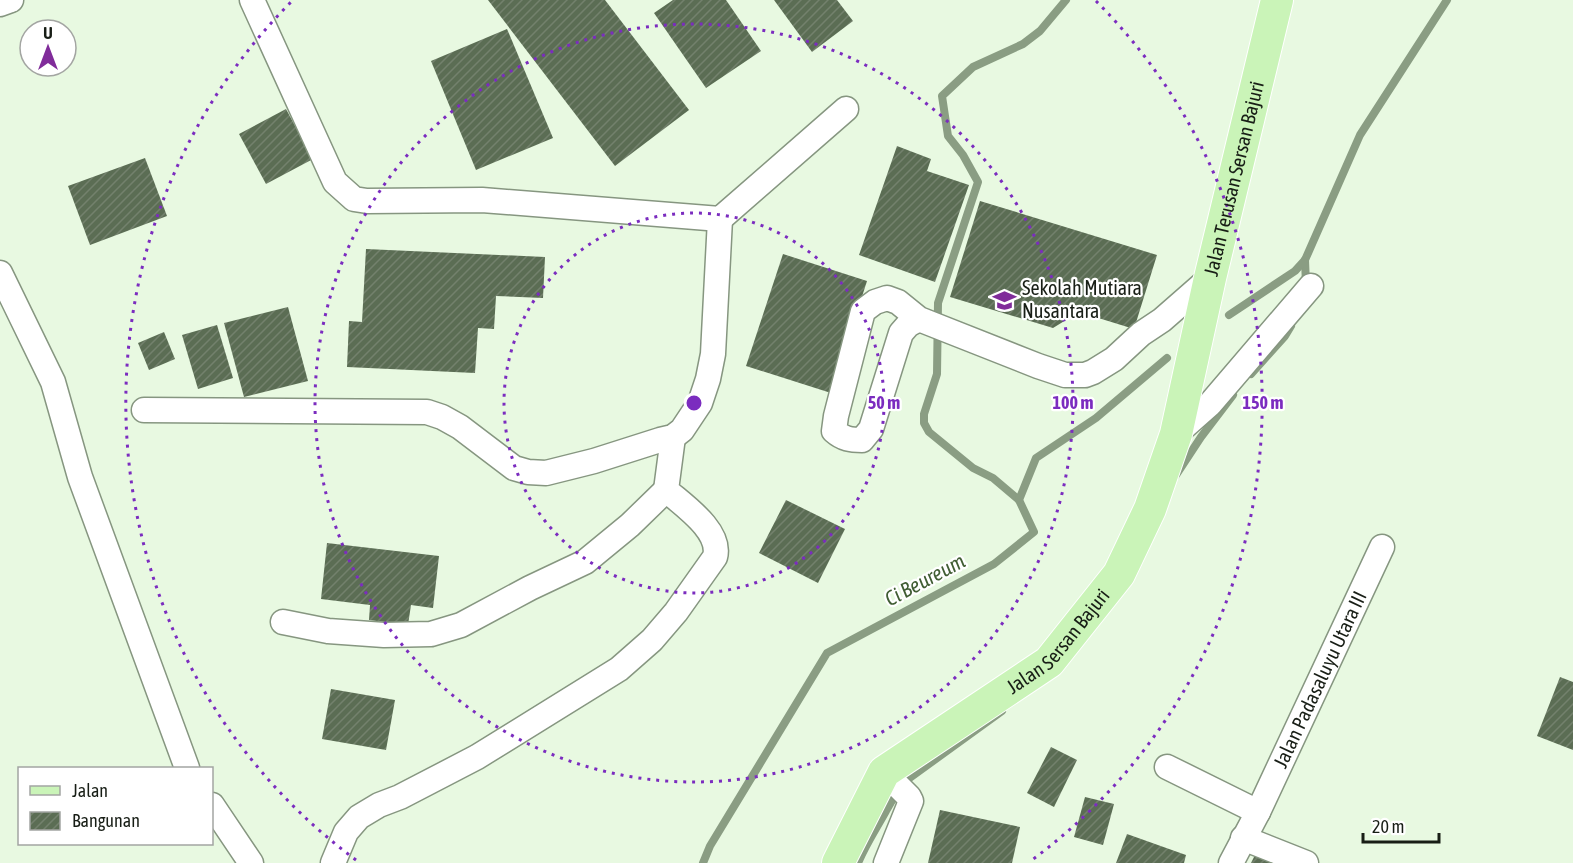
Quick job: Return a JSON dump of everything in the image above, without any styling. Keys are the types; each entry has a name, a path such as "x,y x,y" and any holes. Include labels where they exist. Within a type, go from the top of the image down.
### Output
{"main road":[{"name":"Jalan Terusan Sersan Bajuri","path":"1192,357 1277,0"},
{"name":"Jalan Sersan Bajuri","path":"838,863 893,782 1049,662 1119,574 1150,509 1176,434 1192,357"}],"street":[{"path":"0,4 11,0"},
{"path":"252,0 335,182 354,199 367,201 482,200 720,219 846,109"},
{"path":"144,410 427,412 460,427 514,468 546,473 673,437 682,430 700,403 708,379 713,354 720,219"},
{"path":"0,273 53,382 80,477 187,767"},
{"path":"919,319 901,333 871,429 862,440 840,437 834,431 836,416 863,311 875,302 887,298 898,302 919,319 1038,366 1065,375 1085,375 1114,359 1141,334 1162,320 1210,279"},
{"path":"1176,434 1210,404 1311,286"},
{"path":"283,622 328,631 384,635 431,634 461,625 585,562 630,525 666,490 673,437"},
{"path":"333,863 345,832 359,817 477,757 619,669 652,640 676,612 717,551 713,537 697,517 666,490"},
{"name":"Jalan Padasaluyu Utara III","path":"1231,863 1258,812 1382,547"},
{"path":"1167,767 1258,812"},
{"path":"886,863 910,804 909,797 893,782"},
{"path":"213,806 252,863"},
{"path":"1244,838 1306,863"}],"building":[{"path":"488,0 605,0 689,110 615,166"},
{"path":"673,0 726,0 761,51 706,88 654,13"},
{"path":"774,0 837,0 853,21 812,52"},
{"path":"507,29 553,138 476,170 431,61"},
{"path":"286,109 313,159 266,184 239,134"},
{"path":"897,146 931,159 927,171 969,185 935,282 859,255"},
{"path":"145,158 167,216 90,245 68,186"},
{"name":"Sekolah Mutiara Nusantara","path":"980,201 1157,255 1134,329 1079,312 1053,328 950,297"},
{"path":"366,249 545,257 543,298 496,296 494,329 478,328 475,373 347,367 349,321 362,322"},
{"path":"783,254 867,281 831,393 746,366"},
{"path":"288,307 308,381 244,397 224,323"},
{"path":"217,325 233,378 198,389 182,335"},
{"path":"164,332 175,359 149,370 138,343"},
{"path":"786,500 845,529 818,583 759,553"},
{"path":"327,543 439,556 433,608 411,605 408,625 369,620 370,605 321,599"},
{"path":"1560,677 1573,682 1573,750 1537,736"},
{"path":"331,689 395,700 386,750 322,739"},
{"path":"1051,747 1077,760 1054,807 1027,793"},
{"path":"1085,797 1114,804 1103,845 1074,837"},
{"path":"940,810 1020,827 1012,863 928,863"},
{"path":"1127,834 1186,855 1184,863 1116,863"},
{"path":"1257,851 1290,863 1251,863"}],"waterway":[{"path":"1019,500 993,478 973,468 929,432 924,423 924,414 937,374 938,303 978,182 963,155 948,136 942,96 973,67 1023,44 1040,31 1066,0"},
{"path":"1229,315 1295,271 1305,260 1360,135 1447,0"},
{"path":"1305,260 1306,285"},
{"path":"1251,374 1291,326"},
{"name":"Ci Beureum","path":"703,863 710,846 827,653 994,564 1034,532 1019,500 1036,458 1096,418 1167,358"},
{"path":"1176,475 1233,395"},
{"path":"858,863 904,782 1002,711"}],"place":[{"name":"Sekolah Mutiara Nusantara","path":"1004,300"}]}
